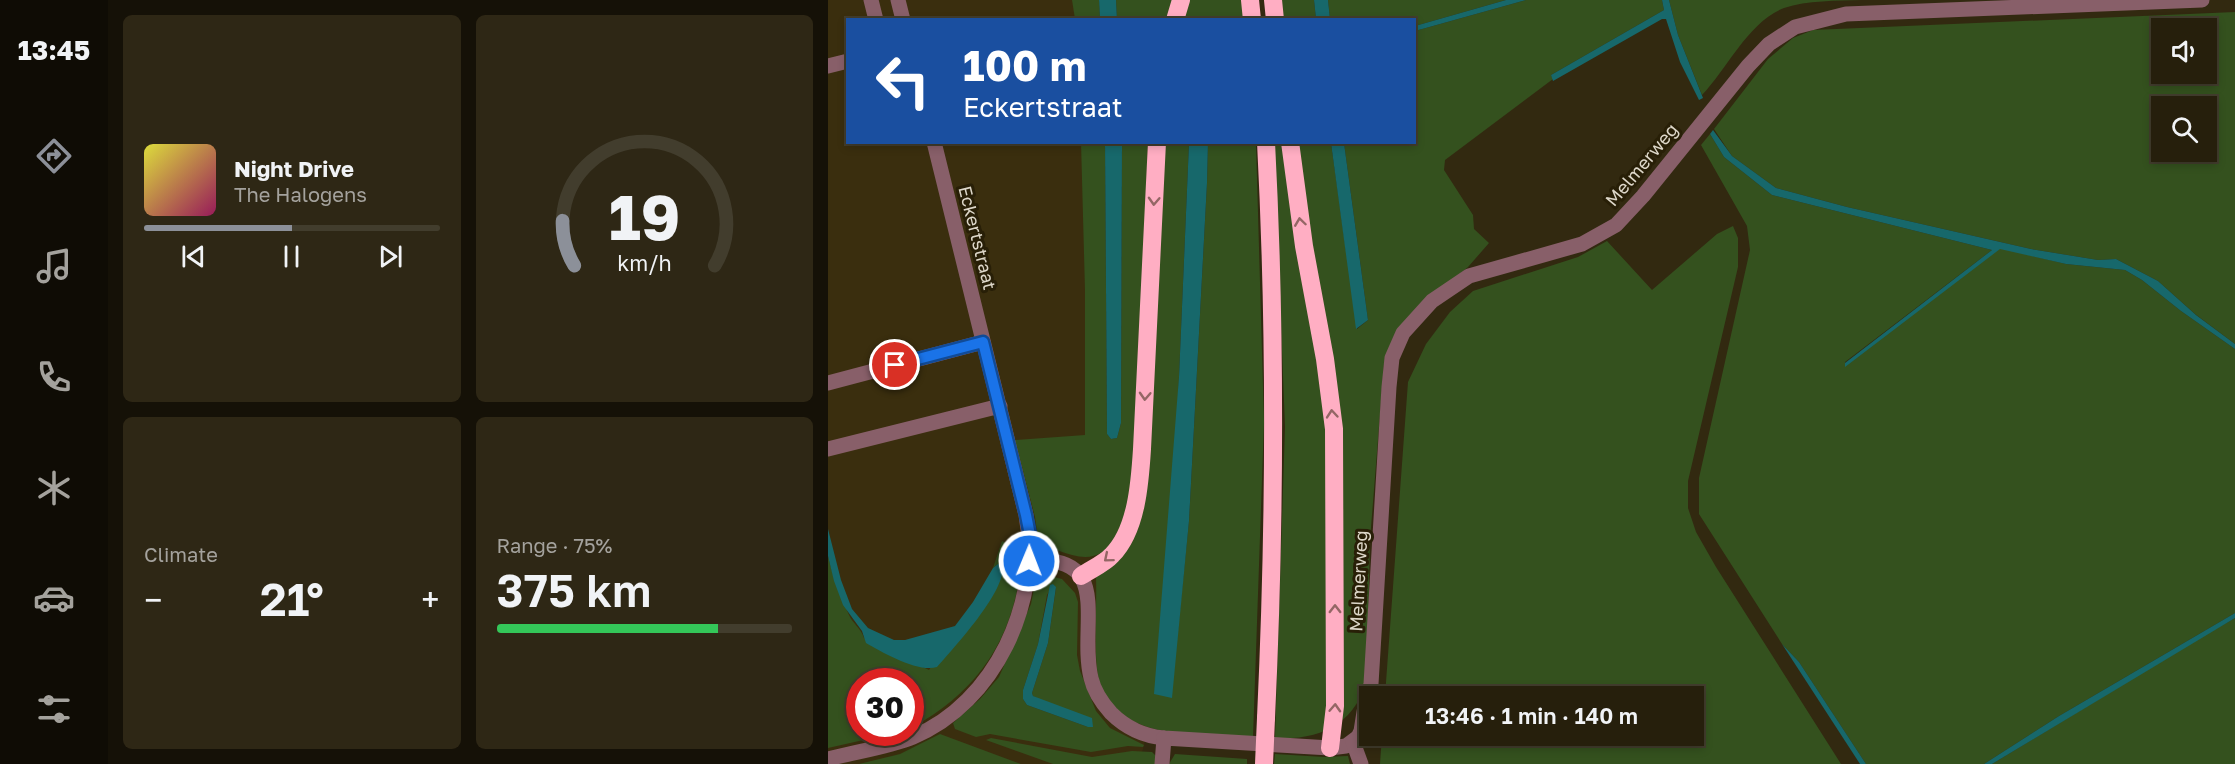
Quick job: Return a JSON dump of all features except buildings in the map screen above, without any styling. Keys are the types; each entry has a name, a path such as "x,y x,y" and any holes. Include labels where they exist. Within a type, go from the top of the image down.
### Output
{"highway":[{"path":"1176,18 1181,0"},
{"path":"1250,0 1252,18"},
{"path":"1262,0 1264,18"},
{"path":"1273,0 1275,18"},
{"path":"1081,576 1104,562 1120,545 1138,494 1157,144"},
{"path":"1264,764 1273,551 1274,419 1273,308 1266,144"},
{"path":"1290,144 1304,246 1325,359 1334,429 1335,696 1330,748"}],"street":[{"path":"871,0 876,18"},
{"path":"898,0 902,18"},
{"name":"Melmerweg","path":"1353,742 1361,731 1373,672 1392,358 1403,333 1432,301 1468,276 1581,244 1616,225 1643,196 1748,66 1769,44 1795,27 1846,14 2202,0"},
{"path":"828,66 846,62"},
{"name":"Eckertstraat","path":"934,144 1030,535 1029,561"},
{"path":"828,382 983,342"},
{"path":"828,449 1000,406"},
{"path":"828,759 912,738 959,708 975,692 1001,657 1022,602 1029,561 1048,559 1061,561 1081,576 1088,599 1089,670 1099,697 1110,712 1128,727 1140,733 1164,738 1330,748 1339,748 1353,742 1361,764"},
{"path":"1162,764 1164,738"}],"shaded area":[{"path":"828,0 1106,0 1107,18 846,18 846,144 1109,144 1165,665 1139,764 828,764"}],"green space":[{"path":"1072,0 1099,0 1100,18 1075,18"},
{"path":"1116,0 1173,0 1168,18 1117,18"},
{"path":"1184,0 1244,0 1246,18 1180,18"},
{"path":"1268,0 1314,0 1316,18 1268,18"},
{"path":"1328,0 1506,0 1416,26 1416,18 1330,18"},
{"path":"1526,0 1662,0 1664,10 1551,75 1553,79 1445,160 1444,170 1473,215 1474,229 1489,243 1468,267 1408,318 1395,334 1384,364 1370,540 1367,676 1364,686 1359,686 1359,698 1355,706 1334,726 1307,736 1275,738 1285,427 1274,144 1331,144 1357,329 1368,320 1344,144 1416,144 1416,31"},
{"path":"1669,0 1862,0 1802,4 1771,14 1749,34 1702,95 1678,35"},
{"path":"2235,12 2235,344 2195,314 2158,281 2116,259 2098,260 2031,249 1847,207 1776,188 1732,156 1714,129 1768,59 1793,38 1813,30"},
{"path":"1710,134 1724,157 1772,195 1992,250 1845,362 1845,366 2000,248 2066,264 2125,270 2235,349 2235,613 2059,716 1984,764 1866,764 1799,662 1782,644 1699,514 1699,478 1750,250 1747,226 1701,145"},
{"path":"1081,144 1105,144 1107,434 1111,439 1117,438 1121,423 1122,144 1148,144 1134,488 1115,538 1108,548 1099,554 1087,557 1058,550 1038,538 1035,517 1015,440 1085,435 1085,290"},
{"path":"1161,144 1189,144 1179,377 1171,698 1189,521 1208,144 1256,144 1264,422 1253,737 1207,736 1158,730 1136,722 1117,710 1104,693 1097,669 1096,577 1127,546"},
{"path":"1733,226 1738,238 1738,267 1688,481 1688,508 1696,532 1716,567 1841,764 1380,764 1381,746 1704,746 1704,686 1386,686 1408,382 1426,344 1450,312 1473,291 1578,257 1607,241 1652,290 1717,234"},
{"path":"1002,541 1022,551 1013,607 1004,632 992,655 958,696 924,720 924,668 846,668 846,744 828,748 828,556 834,579 846,608 864,638 929,670 998,564 993,568"},
{"path":"1046,575 1062,579 1075,593 1078,602 1077,655 1080,671 1096,711 1110,728 1144,745 1143,747 1128,746 1091,752 990,734 976,737 955,729 953,723 980,699 999,677 1031,604 1035,584","holes":["1053,584 1056,588 1048,643 1032,693 1033,696 1088,727 1027,705 1023,699 1023,690 1038,644 1047,595"]},
{"path":"2235,618 2235,764 1992,764 2203,636"},
{"path":"940,734 1021,764 859,764 900,754 916,746 924,746 924,742"},
{"path":"991,738 1092,757 1132,751 1152,752 1156,756 1156,764 1053,764 986,740"},
{"path":"1175,754 1247,759 1247,764 1169,764"},
{"path":"1275,754 1348,756 1350,764 1274,764"}],"water":[{"path":"1099,0 1116,0 1117,18 1100,18"},
{"path":"1314,0 1328,0 1330,18 1316,18"},
{"path":"1506,0 1526,0 1416,31 1416,26"},
{"path":"1662,0 1669,0 1678,35 1703,98 1699,100 1680,62 1666,19 1662,19 1553,81 1551,75 1664,10"},
{"path":"1713,130 1732,156 1776,188 1847,207 2031,249 2098,260 2116,259 2158,281 2196,315 2235,344 2235,349 2125,270 2066,264 2000,249 1845,367 1845,363 1992,250 1772,195 1724,157 1710,134"},
{"path":"1105,144 1122,144 1121,423 1117,438 1111,439 1107,434"},
{"path":"1189,144 1208,144 1189,521 1172,698 1154,694 1179,377"},
{"path":"1331,144 1344,144 1368,320 1356,329"},
{"path":"828,529 841,580 852,609 868,628 894,640 905,640 955,626 973,602 993,568 998,564 1002,566 1002,576 997,589 978,618 937,667 911,665 866,643 862,631 843,605 834,581 828,556"},
{"path":"1053,584 1056,587 1048,643 1032,693 1033,696 1092,718 1093,727 1027,705 1023,699 1023,690 1038,644 1050,585"},
{"path":"2235,613 2235,618 1992,764 1984,764 2059,716"},
{"path":"1782,644 1799,662 1866,764 1860,764"}],"route":[{"path":"895,365 983,342 1026,515 1030,535 1029,561"}]}
